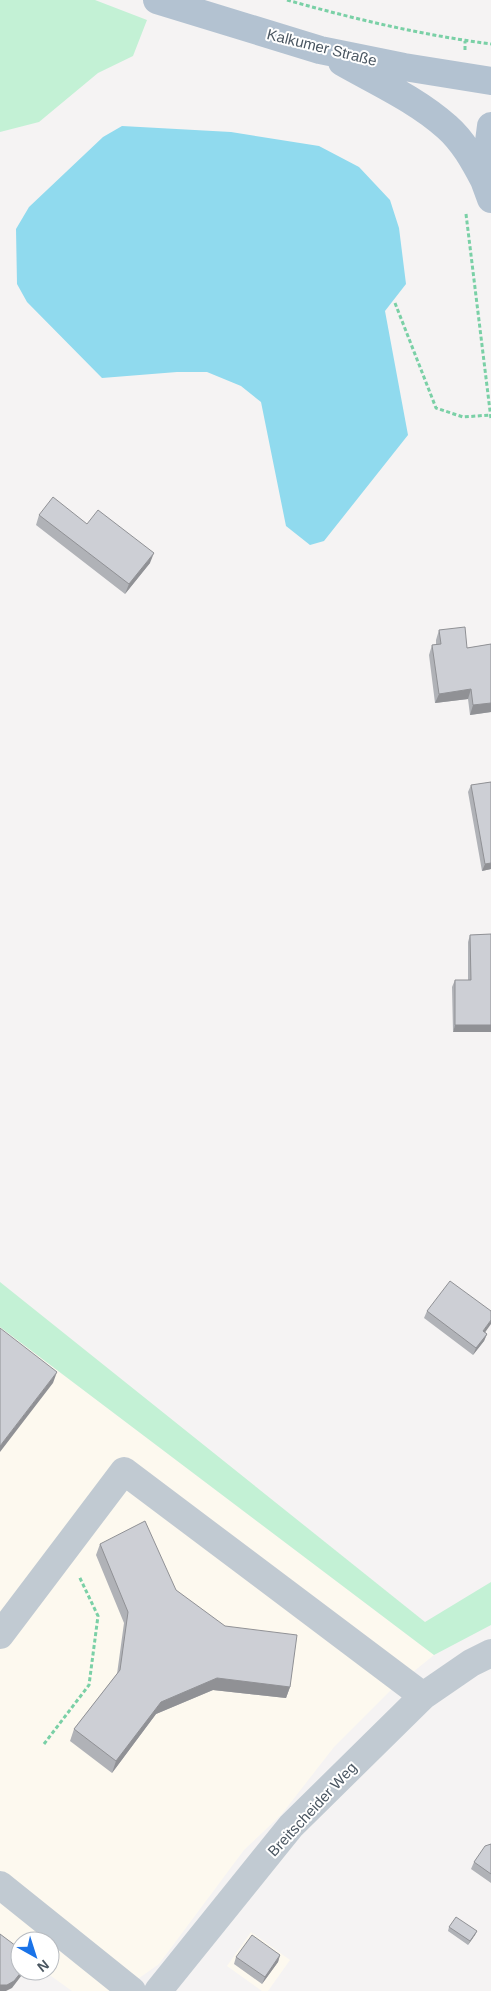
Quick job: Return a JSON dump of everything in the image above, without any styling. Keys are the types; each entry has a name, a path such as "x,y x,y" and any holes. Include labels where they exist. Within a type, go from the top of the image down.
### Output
{"main road":[{"name":"Kalkumer Straße","path":"157,0 320,50 478,79"},
{"path":"320,50 433,116 448,128 468,151 488,190"},
{"path":"488,190 491,126"}],"street":[{"path":"0,1636 124,1471 423,1696"},
{"name":"Breitscheider Weg","path":"158,1991 291,1826 423,1696 471,1663 491,1653"},
{"path":"0,1885 132,1991"}],"path":[{"path":"287,0 358,20 465,41 491,44"},
{"path":"465,41 478,79"},
{"path":"395,303 436,408 463,417 491,416 466,210"},
{"path":"44,1744 89,1685 98,1616 65,1548"}],"shaded area":[{"path":"0,1327 434,1655 392,1689 334,1747 281,1815 244,1850 159,1964 121,1991 72,1991 58,1981 60,1981 60,1931 10,1931 10,1946 0,1939"},
{"path":"251,1932 290,1960 268,1991 262,1991 227,1966"}],"green space":[{"path":"0,0 95,0 147,20 133,56 98,73 39,122 0,132"},
{"path":"0,1282 425,1622 491,1582 491,1625 434,1655 0,1327"}],"water":[{"path":"122,126 231,132 319,146 359,167 390,200 399,228 406,284 385,311 408,435 324,541 310,545 286,526 261,402 241,386 207,372 177,372 102,378 27,302 17,284 16,229 29,207 103,137"}],"building":[{"path":"53,497 87,524 98,510 154,553 129,584 39,515"},
{"path":"465,627 467,648 491,644 491,703 473,705 471,689 439,694 432,645 441,644 439,630"},
{"path":"491,782 491,863 485,864 471,785"},
{"path":"491,934 491,1025 455,1025 455,980 471,980 470,935"},
{"path":"450,1281 491,1311 491,1320 483,1331 487,1334 476,1348 427,1311"},
{"path":"0,1328 57,1372 0,1446"},
{"path":"145,1521 176,1590 225,1626 297,1635 290,1687 217,1678 161,1702 116,1761 74,1729 120,1670 128,1612 100,1544"},
{"path":"491,1844 491,1874 474,1862 485,1846"},
{"path":"456,1917 477,1931 470,1941 449,1927"},
{"path":"0,1934 10,1942 10,1981 14,1981 7,1985 0,1985"},
{"path":"252,1935 280,1955 265,1977 236,1957"}]}
